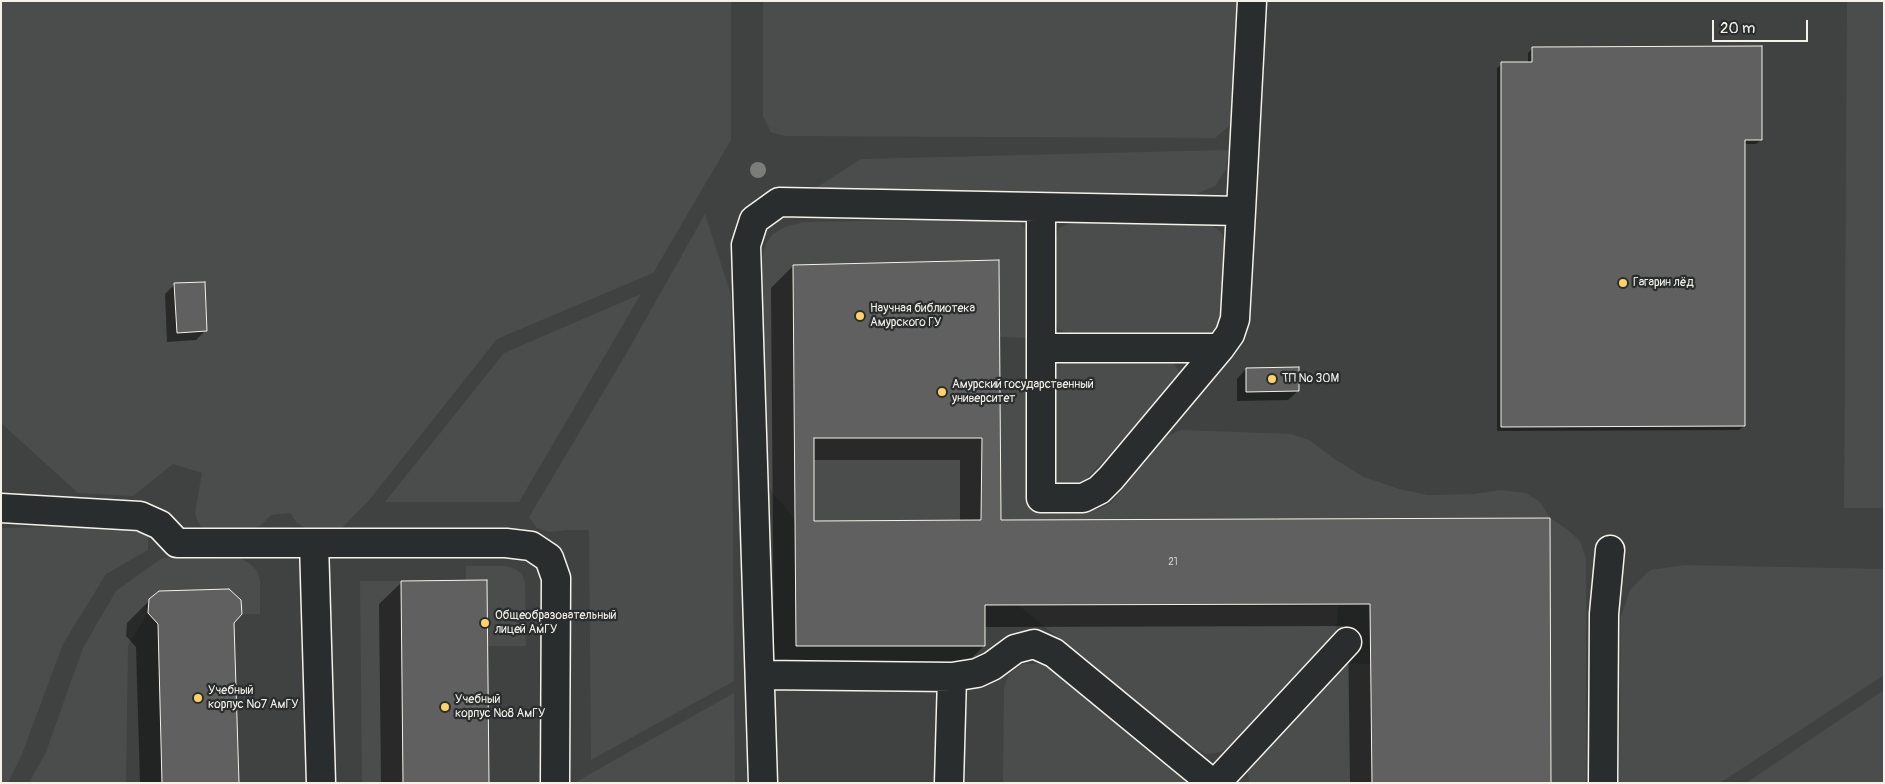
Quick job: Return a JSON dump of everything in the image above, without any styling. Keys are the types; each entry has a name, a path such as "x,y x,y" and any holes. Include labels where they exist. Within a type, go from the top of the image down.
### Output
{"lane":[{"path":"1041,208 1041,498 1083,498 1099,490 1111,478 1230,334 1235,319 1252,1"},
{"path":"763,783 746,245 754,220 779,202 1240,211"},
{"path":"1041,348 1220,348"},
{"path":"1,508 140,516 160,525 177,543 506,543 531,546 549,558 556,578 555,783"},
{"path":"314,543 321,783"},
{"path":"1603,783 1604,614 1610,550"},
{"path":"1216,783 1347,642"},
{"path":"760,675 952,677 976,673 992,666 1015,649 1034,644 1054,653 1212,783"},
{"path":"949,783 952,677"}],"shaded area":[{"name":"Амурский государственный университет","path":"1,1 1884,1 1884,783 1,783"},
{"path":"1,1 731,1 731,140 653,273 497,339 370,499 342,528 306,528 297,523 290,513 271,515 260,526 249,531 211,532 203,529 195,513 202,473 173,464 133,496 78,493 1,423"},
{"path":"763,1 1238,1 1236,114 1229,126 1215,138 785,136 771,132 763,116"},
{"path":"1847,1 1884,1 1884,508 1844,508"},
{"path":"1228,150 1226,169 1215,186 1196,194 1039,197 805,195 861,159"},
{"path":"705,214 731,295 734,681 591,760 589,530 549,532 537,528 529,517 629,349"},
{"path":"1008,219 1020,223 1028,232 1031,338 1000,337 999,260 793,265 795,521 784,505 773,494 766,479 762,258 766,243 773,234 785,227 804,222"},
{"path":"1076,221 1210,224 1221,232 1226,244 1224,317 1216,331 1201,335 1073,335 1058,329 1052,314 1053,244 1059,228"},
{"path":"641,294 519,502 385,502 504,353"},
{"path":"1162,359 1173,362 1180,373 1177,383 1082,483 1067,487 1055,481 1049,469 1049,379 1056,367 1069,360"},
{"path":"1031,382 1032,508 1099,509 1111,503 1166,437 1181,430 1291,434 1309,440 1336,460 1364,477 1399,489 1428,495 1474,494 1501,490 1526,493 1540,502 1550,518 1001,520 1000,383"},
{"path":"814,438 982,438 981,520 814,521"},
{"path":"1550,518 1580,541 1586,558 1586,783 1551,783"},
{"path":"127,525 148,533 148,550 106,574 63,644 22,754 8,783 1,783 1,528"},
{"path":"162,558 241,559 249,563 257,571 260,580 260,614 242,614 241,600 229,589 160,591 149,599 148,613 128,645 126,783 29,783 46,752 83,648 116,591"},
{"path":"1685,565 1884,569 1884,675 1720,783 1619,783 1621,617 1630,590 1650,570"},
{"path":"466,566 506,566 522,574 525,583 526,646 488,646 487,580 466,580"},
{"path":"360,581 401,581 403,783 362,783"},
{"path":"1018,605 1338,606 1336,633 1237,741 1221,752 1206,754 1190,745"},
{"path":"1350,663 1371,664 1372,783 1249,783 1248,771 1253,754 1337,667"},
{"path":"1023,664 1045,664 1188,783 1003,783 1004,688 1009,674"},
{"path":"1884,690 1884,783 1746,783"},
{"path":"734,693 735,783 574,783"}],"building":[{"name":"Гагарин лёд","path":"1762,46 1762,140 1745,140 1745,426 1501,427 1501,62 1532,62 1532,47"},
{"path":"999,260 1001,520 1550,518 1551,783 1372,783 1370,604 985,605 985,646 796,646 793,265","holes":["814,438 982,438 981,520 814,521"]},
{"path":"205,282 207,331 177,333 174,283"},
{"name":"ТП № 30М","path":"1299,367 1299,391 1246,392 1246,368"},
{"name":"Учебный корпус №8 АмГУ","path":"487,580 489,783 403,783 401,581"},
{"name":"Учебный корпус №7 АмГУ","path":"229,589 241,600 242,614 234,623 239,783 162,783 158,624 148,613 149,599 159,591"}],"place":[{"name":"Гагарин лёд","path":"1623,283"},
{"name":"Научная библиотека Амурского ГУ","path":"860,316"},
{"name":"ТП № 30М","path":"1272,379"},
{"name":"Амурский государственный университет","path":"942,392"},
{"name":"Общеобразовательный лицей АмГУ","path":"485,623"},
{"name":"Учебный корпус №7 АмГУ","path":"198,698"},
{"name":"Учебный корпус №8 АмГУ","path":"445,707"}]}
